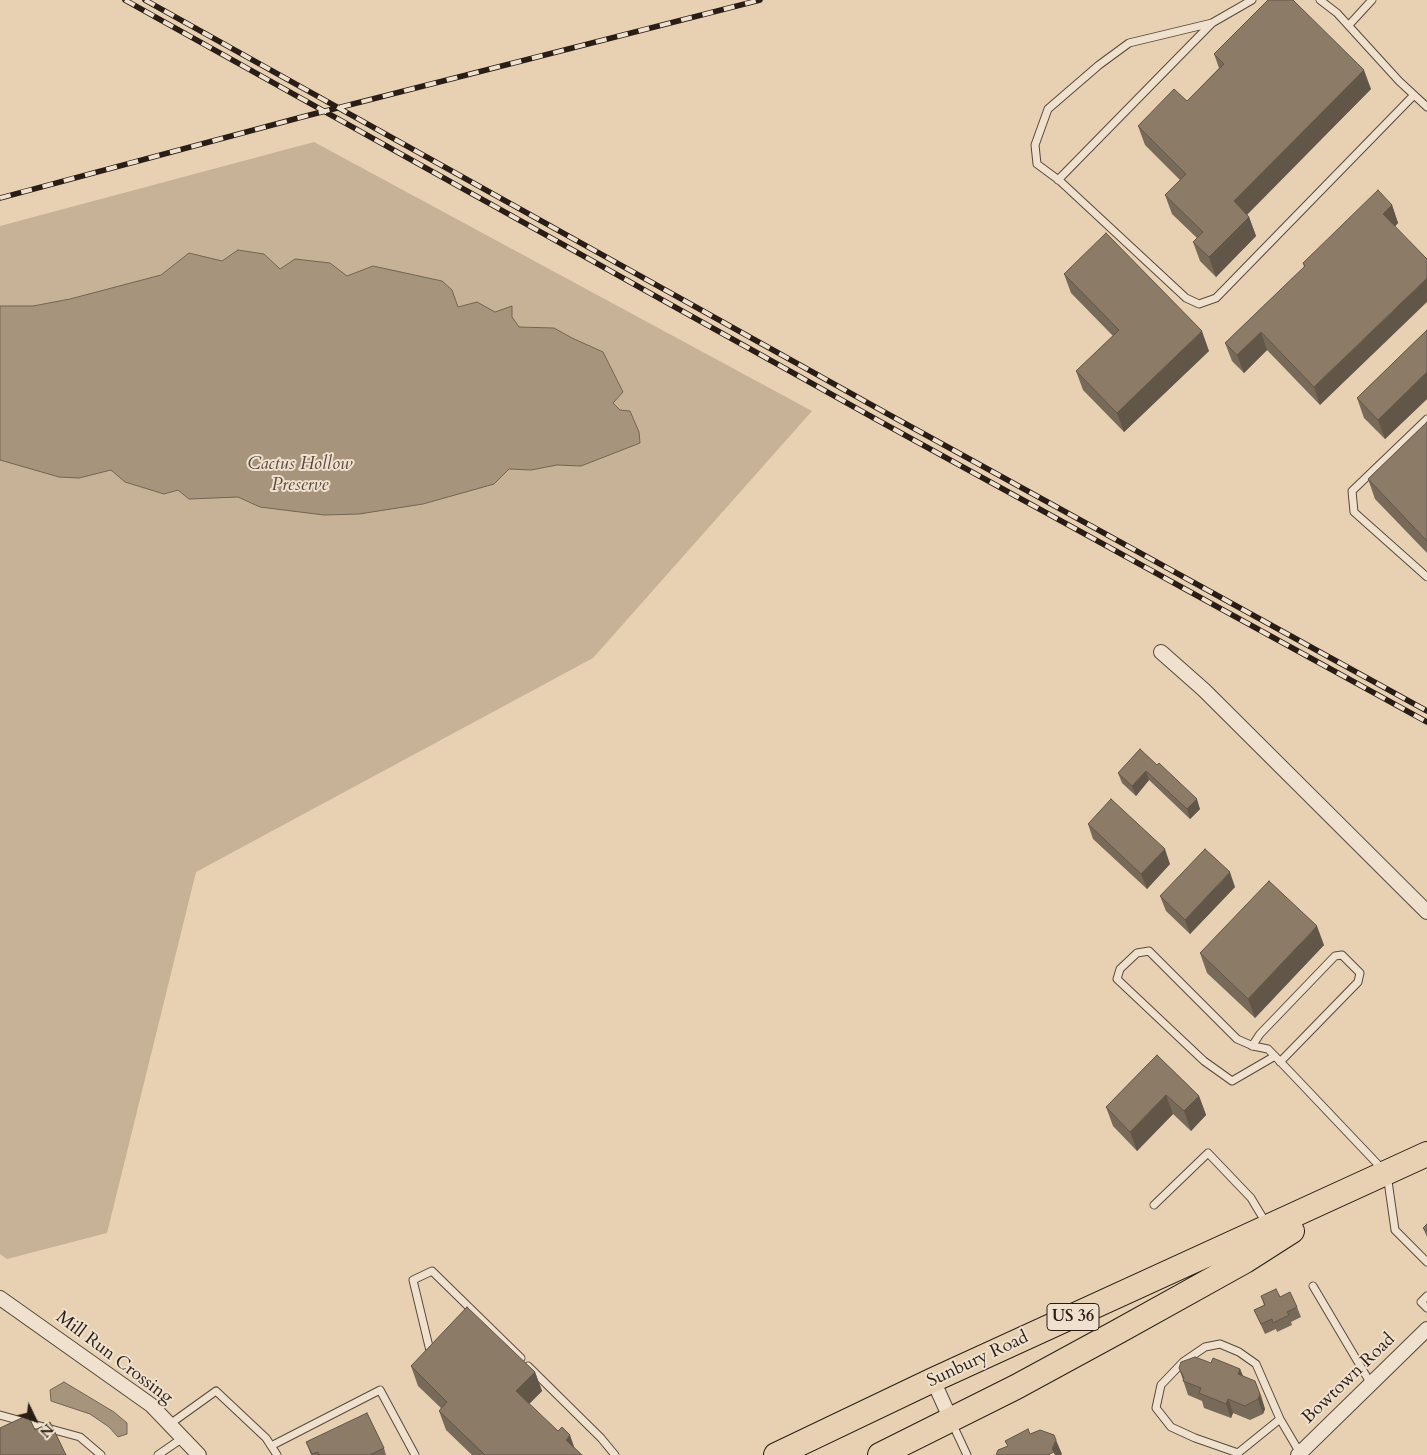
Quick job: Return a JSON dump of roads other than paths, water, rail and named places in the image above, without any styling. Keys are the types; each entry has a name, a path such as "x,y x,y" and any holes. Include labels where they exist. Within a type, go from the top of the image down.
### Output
{"highway":[{"name":"Sunbury Road","path":"776,1455 933,1380 1427,1154"},
{"name":"Sunbury Road","path":"880,1455 1111,1336 1244,1261 1380,1177"}],"street":[{"path":"1161,652 1204,690 1427,912"},
{"name":"Mill Run Crossing","path":"0,1298 151,1405 184,1437 199,1455"},
{"name":"Bowtown Road","path":"1299,1454 1427,1329"},
{"path":"933,1380 951,1420"}],"lane":[{"path":"1252,0 1212,23 1130,44 1098,65 1048,109 1035,145 1037,164 1058,180 1186,298 1199,304 1216,298 1414,95"},
{"path":"1320,0 1338,13 1427,107"},
{"path":"1349,25 1372,0"},
{"path":"1058,180 1212,23"},
{"path":"1427,419 1352,491 1354,512 1427,577"},
{"path":"1252,1046 1260,1034 1335,956 1342,955 1360,974 1358,982 1277,1059 1232,1081 1204,1061 1117,979 1120,969 1137,953 1149,951 1237,1038 1252,1046 1268,1049 1277,1059 1380,1177 1395,1230 1427,1262"},
{"path":"1154,1205 1208,1153 1251,1198 1268,1228"},
{"path":"432,1357 414,1280 432,1271 601,1438 615,1455"},
{"path":"1313,1286 1371,1384"},
{"path":"1427,1296 1421,1302 1427,1308"},
{"path":"1280,1419 1238,1453 1195,1438 1171,1427 1156,1408 1161,1385 1183,1362 1205,1346 1220,1344 1239,1352 1256,1364 1280,1419 1299,1454"},
{"path":"271,1446 380,1390 415,1455"},
{"path":"170,1424 216,1391 266,1438 277,1455"},
{"path":"0,1415 80,1437 102,1455"},
{"path":"951,1420 967,1455"},
{"path":"158,1455 184,1437"}],"railway":[{"path":"125,0 881,422 1427,722"},
{"path":"145,0 886,413 1427,711"},
{"path":"0,198 302,117 760,0"}],"park label":[{"name":"Cactus Hollow Preserve","path":"300,475"}]}
